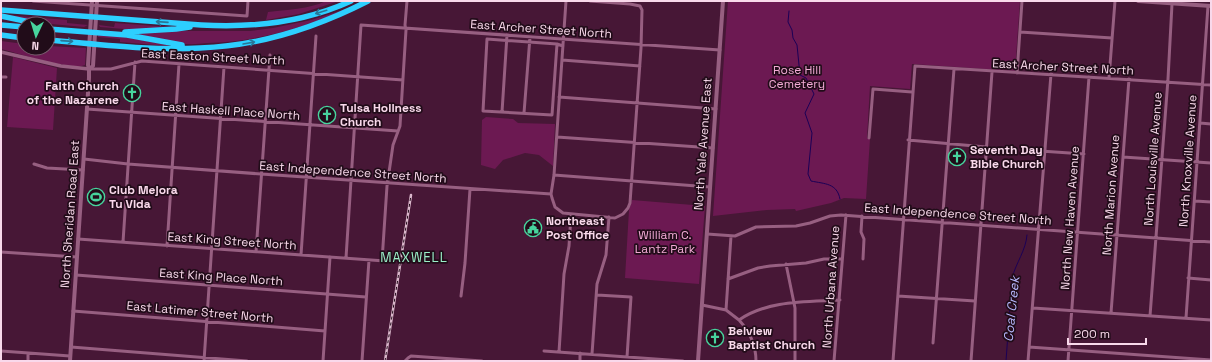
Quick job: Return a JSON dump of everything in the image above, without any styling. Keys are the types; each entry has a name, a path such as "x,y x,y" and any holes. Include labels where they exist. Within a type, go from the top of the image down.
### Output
{"highway":[{"path":"1,10 201,25 254,26 288,21 326,11 351,1"},
{"path":"56,41 170,48 210,48 250,43 296,32 320,24 368,1"},
{"path":"1,16 16,19"},
{"path":"1,25 16,26"},
{"path":"56,29 137,32 176,29 201,25"},
{"path":"56,26 127,35 176,45 210,48"},
{"path":"1,35 16,37"}],"main road":[{"name":"North Yale Avenue East","path":"698,361 723,1"},
{"path":"1138,1 1172,4 1189,3 1209,6"},
{"name":"North Sheridan Road East","path":"70,361 90,69 88,65 97,3"},
{"name":"North Sheridan Road East","path":"91,52 89,40 93,30 92,5"}],"street":[{"path":"33,1 92,5 97,3 247,16 248,1"},
{"path":"388,183 393,145 400,126 406,1"},
{"path":"566,1 554,176 551,194 557,209 563,213 571,215 609,217 619,216 628,208 630,200 638,103 642,10 640,6 630,4 590,1"},
{"path":"1017,73 1022,1"},
{"path":"1109,78 1114,1"},
{"name":"North Louisville Avenue","path":"1150,316 1168,82 1172,4"},
{"name":"North Knoxville Avenue","path":"1186,318 1209,6"},
{"name":"East Archer Street North","path":"358,77 361,25 720,50"},
{"path":"1020,32 1112,38"},
{"path":"507,35 502,112 552,115 557,44"},
{"path":"300,255 316,36"},
{"path":"524,113 530,37"},
{"name":"East Archer Street North","path":"502,112 482,111 487,39 557,44 563,46"},
{"path":"1206,46 1211,46"},
{"name":"East Easton Street North","path":"1,52 56,65 90,69 111,69 142,61 403,80"},
{"path":"256,252 270,55"},
{"path":"562,60 640,66"},
{"path":"123,242 135,62"},
{"path":"167,246 180,64"},
{"name":"East Archer Street North","path":"912,92 915,66 1211,85"},
{"path":"204,361 224,67"},
{"path":"933,343 954,69"},
{"path":"971,361 992,72"},
{"path":"1028,361 1051,74"},
{"path":"1,77 6,77"},
{"path":"346,258 358,77"},
{"name":"North New Haven Avenue","path":"1068,361 1090,77"},
{"name":"North Marion Avenue","path":"1111,313 1128,79"},
{"path":"869,138 873,89 912,92 893,361"},
{"path":"560,97 716,109"},
{"name":"East Haskell Place North","path":"87,109 398,131"},
{"path":"1200,123 1211,124"},
{"path":"557,137 713,148"},
{"path":"908,140 986,147"},
{"path":"1026,150 1084,154"},
{"path":"1123,157 1211,163"},
{"name":"East Independence Street North","path":"84,159 173,168 551,194"},
{"path":"34,164 46,168 83,170"},
{"path":"554,176 710,187"},
{"name":"East King Street North","path":"78,239 383,261 388,183"},
{"path":"461,296 465,263 470,189"},
{"path":"1195,201 1211,202"},
{"path":"559,352 564,274 569,246 571,215"},
{"name":"East Independence Street North","path":"707,234 731,236 756,227 796,226 830,216 846,215 1211,242"},
{"name":"North Urbana Avenue","path":"834,361 846,215"},
{"path":"862,216 861,232 864,239 863,259"},
{"path":"592,354 598,284 606,255 609,217"},
{"path":"726,310 731,236"},
{"path":"1,252 77,257"},
{"path":"323,361 330,257"},
{"path":"728,279 758,268 806,263 824,259 842,259"},
{"path":"362,361 369,260"},
{"path":"786,264 795,303 795,361"},
{"name":"East King Place North","path":"76,275 366,297"},
{"path":"1188,278 1211,280"},
{"path":"597,295 631,297 627,357"},
{"path":"898,296 975,301"},
{"path":"739,320 761,308 778,304 840,300"},
{"path":"702,305 726,310 745,326 752,338 756,351 756,361"},
{"path":"1033,308 1211,320"},
{"name":"East Latimer Street North","path":"73,311 325,331"},
{"path":"71,347 246,361"},
{"path":"1029,347 1211,360"},
{"path":"1,351 70,356"},
{"path":"544,351 683,361"},
{"path":"28,353 28,361"},
{"path":"580,354 580,361"},
{"path":"405,361 411,356 482,361"},
{"path":"618,356 618,361"},
{"path":"1159,356 1159,361"}],"green space":[{"path":"326,1 339,1 299,14 266,20 268,12 290,10 320,4"},
{"name":"Rose Hill Cemetery","path":"728,1 1020,1 1015,71 912,64 910,89 870,86 867,138 870,139 866,199 844,198 831,203 796,211 795,209 767,210 713,216"},
{"path":"349,8 297,28 244,40 187,44 132,33 173,31 250,31 311,20"},
{"path":"56,19 67,20 67,23 88,25 84,27 56,24"},
{"path":"115,23 170,27 136,30 100,27 99,25 114,27"},
{"path":"98,35 120,36 168,45 120,42 120,39 98,37"},
{"path":"1,41 16,43 16,53 1,49"},
{"path":"56,46 86,48 85,65 79,66 57,64 27,56 56,56"},
{"path":"13,57 57,68 53,130 7,127"},
{"path":"486,117 513,119 518,123 555,124 553,166 539,155 525,153 503,160 495,169 481,165 482,120"},
{"name":"William C. Lantz Park","path":"632,200 705,206 699,284 625,278 629,210"}],"waterway":[{"path":"789,11 788,22 797,45 800,75 806,78 814,94 805,113 812,133 808,174 811,181 833,187 840,199"},
{"name":"Coal Creek","path":"1006,361 1012,278 1025,246 1027,235"}],"railway":[{"path":"385,361 411,195"}],"place":[{"name":"Faith Church of the Nazarene","path":"132,93"},
{"name":"Tulsa Holiness Church","path":"327,115"},
{"name":"Seventh Day Bible Church","path":"957,157"},
{"name":"Club Mejora Tu VIda","path":"96,197"},
{"name":"Northeast Post Office","path":"533,228"},
{"name":"Belview Baptist Church","path":"715,338"}],"district":[{"name":"MAXWELL","path":"414,257"}]}
